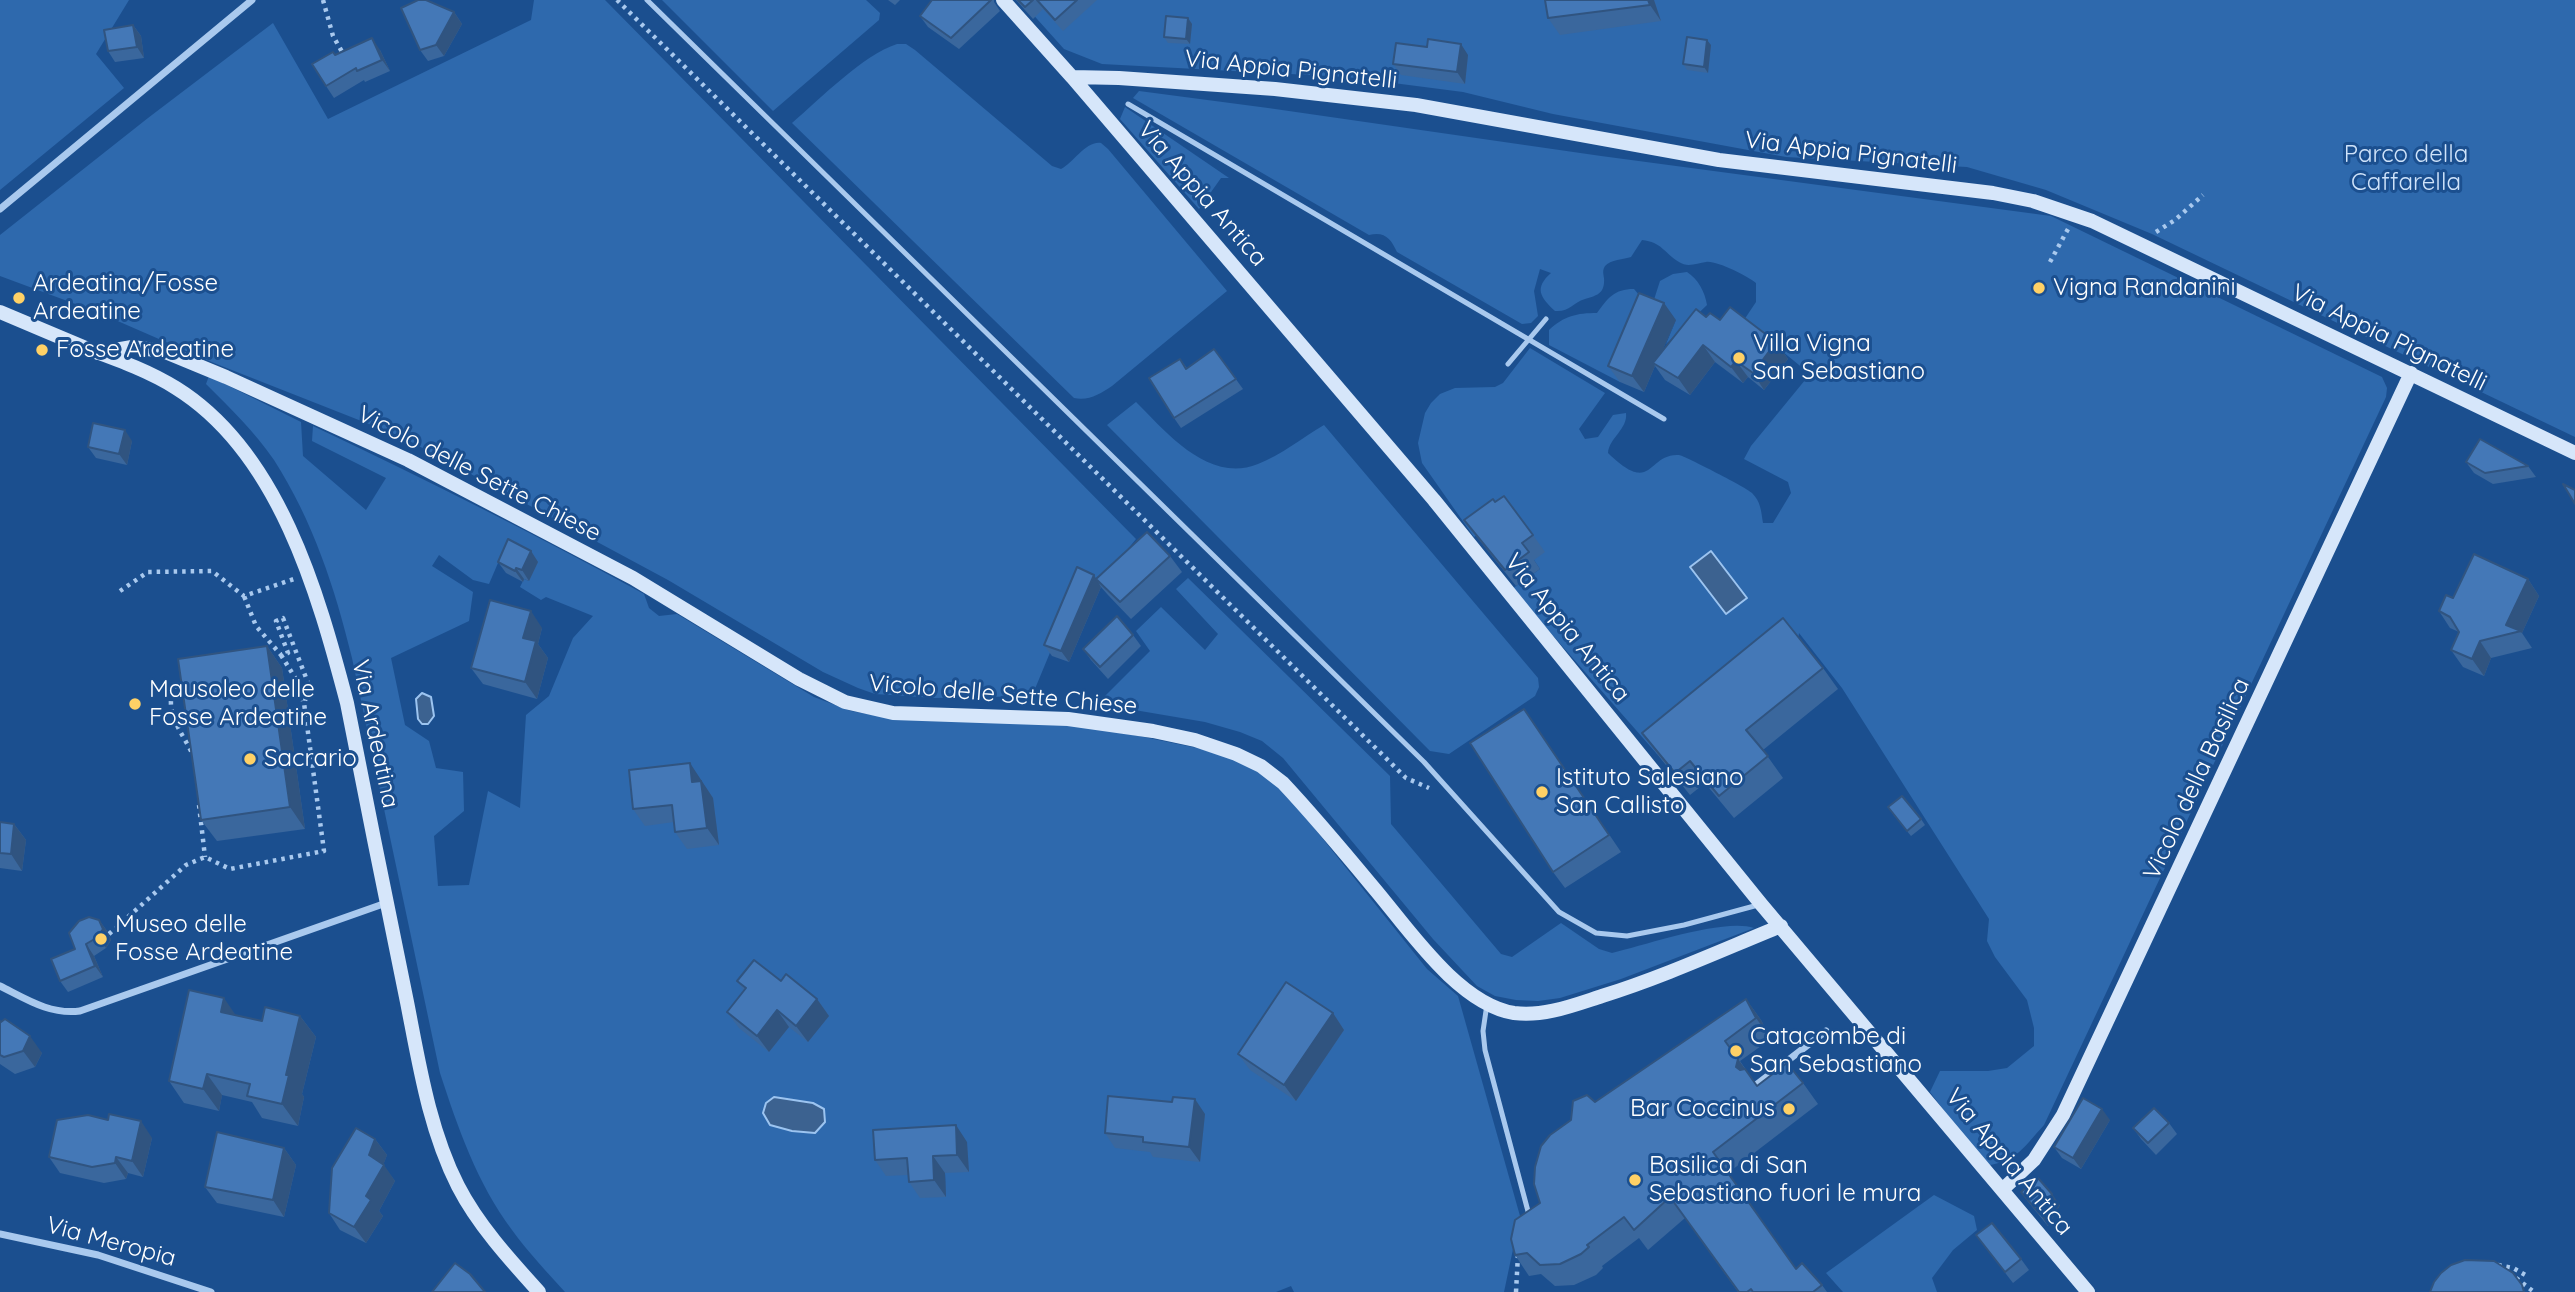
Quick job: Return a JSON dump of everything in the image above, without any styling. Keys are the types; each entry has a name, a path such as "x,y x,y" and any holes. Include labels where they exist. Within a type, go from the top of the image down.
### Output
{"main road":[{"name":"Via Appia Antica","path":"1003,0 1434,500 1762,904 2088,1292"},
{"name":"Via Appia Pignatelli","path":"1072,77 1275,89 1416,105 1719,160 1993,193 2033,201 2076,215 2147,247 2575,453"},
{"name":"Via Ardeatina","path":"0,312 148,373 174,387 199,404 222,426 243,451 272,495 308,574 328,631 347,703 422,1077 446,1158 473,1211 513,1264 539,1292"},
{"name":"Vicolo delle Sette Chiese","path":"99,353 132,347 163,351 408,460 633,578 799,679 845,702 892,713 1103,723 1195,740 1245,757 1283,783 1306,807 1426,950 1462,986 1487,1004 1502,1010 1524,1014 1559,1009 1638,984 1781,926"},
{"name":"Vicolo della Basilica","path":"2002,1190 2034,1160 2063,1115 2411,373"}],"street":[{"path":"0,209 252,0"},
{"path":"0,986 47,1009 64,1013 80,1011 386,904"},
{"path":"1756,1085 1826,1031"},
{"name":"Via Meropia","path":"0,1234 98,1255 211,1292"}],"lane":[{"path":"647,0 1424,762 1559,912 1596,933 1615,936 1648,933 1762,904"},
{"path":"1128,104 1664,419"},
{"path":"1508,364 1546,319"},
{"path":"1487,1004 1483,1031 1485,1049 1530,1220"}],"path":[{"path":"323,0 334,36 351,68"},
{"path":"617,0 1406,778 1427,788 1449,789"},
{"path":"2147,247 2152,234 2175,220 2203,195"},
{"path":"2050,262 2076,215"},
{"path":"109,934 186,865 205,857 230,869 324,850 304,703 299,684 281,655 256,626 244,596 212,571 148,572 120,591"},
{"path":"244,596 308,574"},
{"path":"281,655 288,653 276,621 283,618 310,688 304,703"},
{"path":"284,676 289,669"},
{"path":"186,687 174,685 173,720 192,752 194,765"},
{"path":"199,804 205,857"},
{"path":"1516,1292 1519,1248"},
{"path":"2492,1265 2514,1268 2529,1277"},
{"path":"2504,1275 2514,1277 2532,1291"}],"green space":[{"path":"0,0 129,0 96,54 124,88 0,190"},
{"path":"534,0 605,0 1136,539 1102,581 1083,573 1032,696 935,698 875,694 858,688 823,672 668,580 402,437 214,363 97,312 0,276 0,235 273,23 328,119 531,20"},
{"path":"662,0 866,0 880,13 879,20 773,111"},
{"name":"Parco della Caffarella","path":"1020,0 2575,0 2575,437 2152,234 2046,190 1967,167 1786,157 1553,114 1463,92 1347,77 1102,64 1064,49"},
{"path":"897,44 906,44 915,50 1052,166 1061,169 1090,145 1101,143 1227,291 1112,386 1089,398 1074,398 792,123 856,68"},
{"path":"1139,91 2051,216 2382,377 2387,388 2386,397 2044,1125 2019,1152 2006,1160 1986,1166 1930,1092 1940,1071 1988,1071 2007,1068 2034,1046 2034,1028 2027,1000 1995,957 1987,941 1989,919 1842,688 1799,633 1798,640 1657,754 1512,589 1540,569 1504,515 1474,537 1422,463 1418,443 1425,413 1431,403 1440,394 1455,388 1495,387 1503,383 1530,348 1605,393 1579,429 1585,439 1598,437 1613,415 1626,413 1624,424 1608,453 1623,466 1634,472 1642,472 1669,456 1679,455 1752,493 1759,503 1763,523 1773,523 1791,493 1788,482 1744,459 1751,446 1810,374 1744,320 1756,302 1756,283 1717,263 1682,264 1659,245 1642,240 1631,257 1605,266 1600,293 1564,310 1555,311 1543,297 1542,283 1551,273 1540,269 1534,291 1538,316 1531,323 1522,324 1397,252 1387,237 1369,235 1133,98"},
{"path":"1125,107 1229,178 1221,178 1199,209 1120,119"},
{"path":"1687,272 1700,286 1707,305 1666,344 1676,320 1620,382 1549,345 1549,330 1560,321 1571,316 1597,313 1616,293 1634,289 1651,309 1660,281 1673,274"},
{"path":"209,376 301,422 303,456 366,510 386,478 312,441 313,426 562,550 644,594 649,608 659,616 677,614 814,697 851,711 889,718 1067,724 1139,736 1202,749 1244,763 1273,782 1303,814 1427,969 1458,996 1520,1216 1504,1292 1294,1292 1291,1286 1276,1292 565,1292 518,1238 489,1193 461,1134 440,1073 352,658 321,556 300,507 274,460 233,411 206,384","holes":["507,542 516,550 529,581 524,579 520,587 541,600 546,597 593,616 573,638 549,696 526,715 520,808 488,791 469,885 438,886 434,836 464,811 463,772 436,768 429,741 405,725 391,658 469,621 473,592 432,566 439,555 473,580 489,584","945,1173 946,1197 919,1175"]},
{"path":"1136,402 1175,441 1206,461 1223,467 1240,468 1258,464 1324,425 1538,678 1539,687 1535,696 1449,754 1430,751 1107,425"},
{"path":"1188,578 1390,776 1391,824 1501,954 1512,957 1561,923 1599,949 1612,953 1705,929 1741,926 1754,928 1621,979 1560,998 1516,1000 1495,996 1477,986 1433,939 1283,758 1262,741 1205,722 1111,706 1105,696 1150,651 1136,631 1161,607 1205,650 1218,634 1176,589"},
{"path":"1934,1195 1974,1216 1977,1230 1953,1250 1932,1278 1937,1292 1843,1292 1826,1273"}],"shaded area":[{"path":"1711,551 1747,598 1726,614 1690,567"},
{"path":"422,693 431,697 434,716 428,724 422,724 418,719 416,699"},
{"path":"774,1097 813,1103 824,1109 825,1122 815,1133 770,1125 763,1113 766,1103"}],"building":[{"path":"418,0 426,0 454,12 436,45 420,50 401,8"},
{"path":"932,0 991,0 951,38 920,16"},
{"path":"1018,0 1033,0 1025,7"},
{"path":"1037,0 1077,0 1055,20"},
{"path":"1545,0 1648,0 1650,5 1548,18"},
{"path":"1166,16 1188,18 1186,39 1164,37"},
{"path":"133,25 137,47 108,51 104,30"},
{"path":"1687,37 1707,40 1704,67 1683,64"},
{"path":"372,38 382,60 357,71 356,68 326,86 312,64 333,52 335,55"},
{"path":"1428,39 1461,44 1457,72 1393,64 1396,43 1427,47"},
{"path":"1639,293 1664,303 1632,376 1608,366"},
{"path":"1730,307 1776,342 1753,373 1736,361 1731,367 1703,345 1678,378 1653,363 1696,309 1706,317 1710,313 1720,320"},
{"path":"1214,349 1236,379 1174,418 1149,378 1180,359 1186,369"},
{"path":"93,423 125,430 119,454 88,447"},
{"path":"2480,439 2528,466 2485,473 2466,462"},
{"path":"2563,484 2575,490 2575,504"},
{"path":"1504,496 1533,535 1522,543 1529,552 1505,570 1464,520 1493,499 1495,502"},
{"path":"1147,532 1170,556 1120,602 1096,579"},
{"path":"508,539 531,551 522,570 516,568 515,571 498,562"},
{"path":"2474,554 2528,579 2506,625 2521,631 2480,641 2472,659 2451,650 2459,632 2450,617 2439,611 2446,595 2453,598"},
{"path":"1077,567 1094,575 1061,651 1044,645"},
{"path":"490,600 531,611 523,638 536,641 525,682 471,668"},
{"path":"1117,616 1133,635 1100,667 1083,649"},
{"path":"1783,618 1823,668 1746,730 1768,756 1719,796 1690,761 1675,773 1642,733"},
{"name":"Sacrario","path":"267,646 290,807 201,820 178,659"},
{"name":"Istituto Salesiano San Callisto","path":"1524,709 1609,835 1553,872 1470,743"},
{"path":"690,763 692,782 701,781 707,828 675,832 672,805 633,809 629,770"},
{"path":"1902,796 1921,819 1907,831 1888,807"},
{"path":"0,822 14,824 11,854 0,853"},
{"path":"89,917 99,920 103,929 98,937 86,944 95,966 60,981 51,959 75,949 69,933 79,921"},
{"path":"754,960 781,981 786,974 817,999 796,1026 777,1010 757,1036 727,1012 746,988 737,981"},
{"path":"1286,982 1333,1013 1284,1085 1238,1054"},
{"path":"189,990 224,998 221,1012 262,1021 265,1007 300,1016 282,1104 247,1096 250,1084 207,1074 203,1089 169,1081"},
{"path":"1746,999 1756,1018 1725,1041 1738,1059 1736,1067 1745,1069 1757,1086 1787,1063 1803,1083 1713,1152 1796,1269 1802,1263 1822,1285 1813,1292 1753,1292 1751,1289 1739,1292 1670,1197 1634,1230 1624,1217 1587,1245 1589,1247 1581,1254 1560,1264 1540,1265 1527,1253 1515,1255 1511,1239 1515,1220 1540,1203 1534,1184 1541,1146 1550,1135 1571,1120 1573,1101 1587,1095 1595,1102"},
{"path":"5,1019 30,1036 23,1051 4,1057 0,1055 0,1021"},
{"path":"1108,1096 1172,1102 1173,1097 1195,1099 1189,1147 1143,1142 1143,1137 1105,1133"},
{"path":"2083,1098 2102,1109 2073,1158 2054,1147"},
{"path":"2154,1108 2169,1123 2148,1143 2133,1128"},
{"path":"109,1114 141,1121 132,1161 116,1157 115,1163 92,1167 49,1157 57,1120 88,1115 108,1120"},
{"path":"956,1125 957,1155 933,1156 934,1180 909,1182 907,1158 875,1160 873,1130"},
{"path":"356,1128 375,1139 369,1155 384,1165 366,1196 371,1200 354,1227 329,1213 332,1168"},
{"path":"217,1132 284,1148 273,1200 205,1187"},
{"path":"2038,1178 2052,1194 2040,1214 2021,1192"},
{"path":"1992,1223 2021,1259 2005,1272 1976,1235"},
{"path":"2465,1260 2494,1261 2513,1273 2524,1292 2430,1292 2441,1273 2451,1265"},
{"path":"455,1263 470,1274 485,1292 432,1292"}],"place":[{"name":"Vigna Randanini","path":"2039,288"},
{"name":"Ardeatina/Fosse Ardeatine","path":"19,298"},
{"name":"Fosse Ardeatine","path":"42,350"},
{"name":"Villa Vigna San Sebastiano","path":"1739,358"},
{"name":"Mausoleo delle Fosse Ardeatine","path":"135,704"},
{"name":"Sacrario","path":"250,759"},
{"name":"Istituto Salesiano San Callisto","path":"1542,792"},
{"name":"Museo delle Fosse Ardeatine","path":"101,939"},
{"name":"Catacombe di San Sebastiano","path":"1736,1051"},
{"name":"Bar Coccinus","path":"1789,1109"},
{"name":"Basilica di San Sebastiano fuori le mura","path":"1635,1180"}]}
